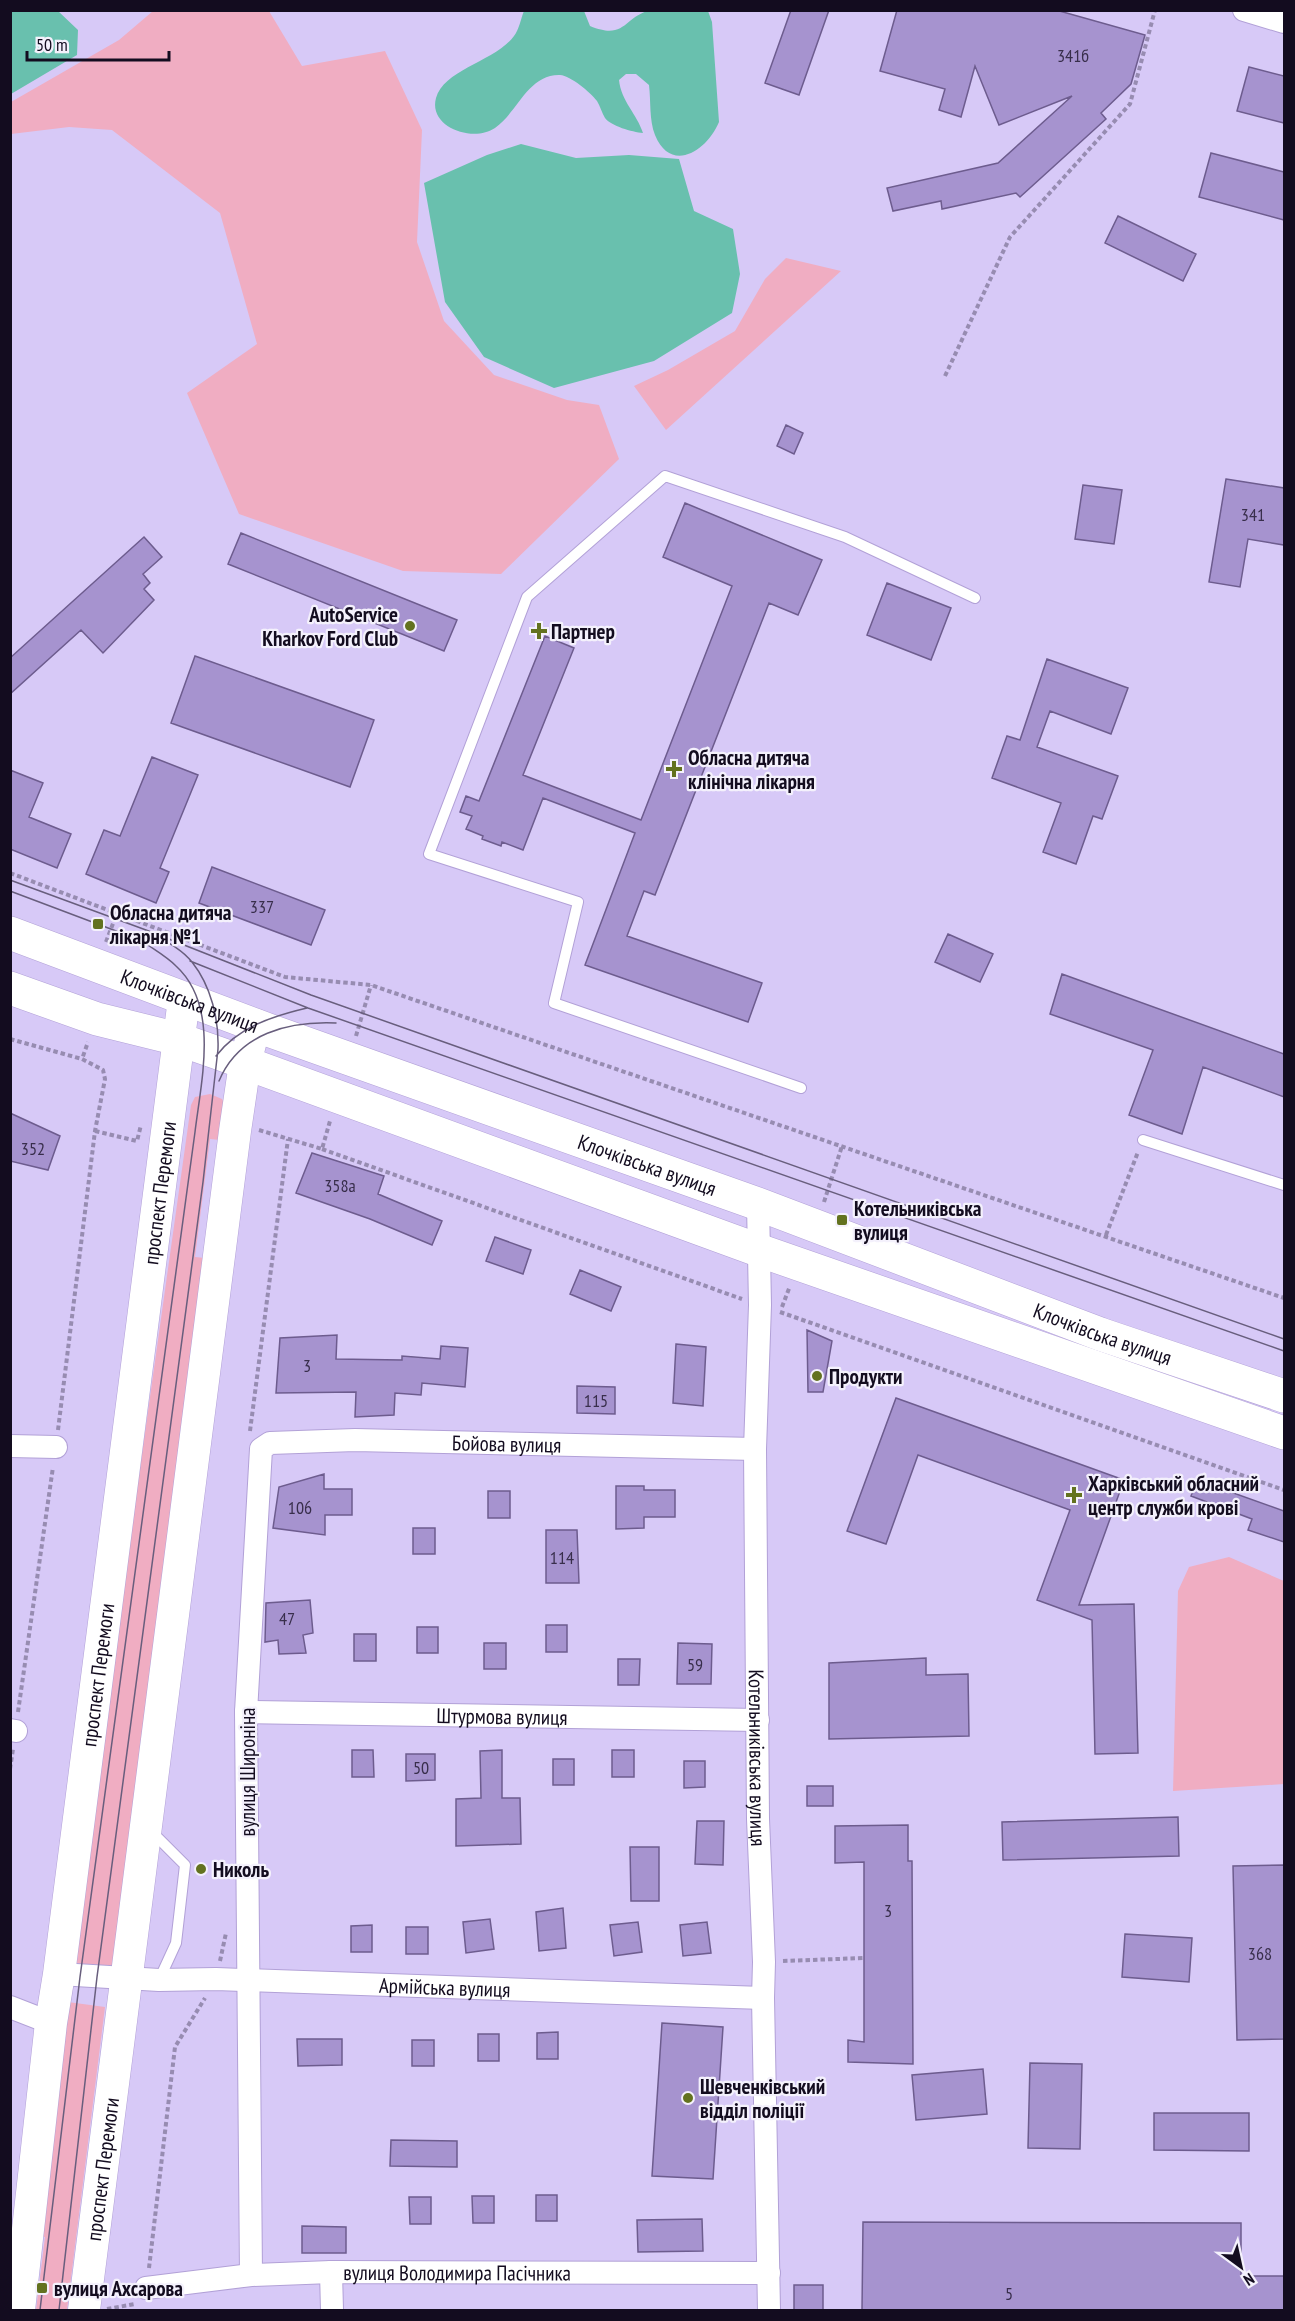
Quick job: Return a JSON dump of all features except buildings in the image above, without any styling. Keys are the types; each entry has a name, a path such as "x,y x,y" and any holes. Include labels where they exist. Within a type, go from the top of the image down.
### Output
{"main road":[{"name":"Клочківська вулиця","path":"10,933 255,1025 758,1204 1100,1334 1284,1396"},
{"name":"Клочківська вулиця","path":"10,988 97,1018 178,1039 758,1250 1284,1433"},
{"name":"проспект Перемоги","path":"19,2310 51,2023 184,999"},
{"name":"проспект Перемоги","path":"84,2310 245,1063 255,1025"}],"street":[{"path":"1244,10 1284,22"},
{"name":"Котельниківська вулиця","path":"758,1204 758,1250 770,1309 756,1449 758,1819 764,1962 770,2310"},
{"name":"Бойова вулиця","path":"261,1449 270,1443 355,1440 756,1449"},
{"path":"10,1446 56,1447"},
{"name":"вулиця Широніна","path":"251,2275 246,1712 261,1449"},
{"name":"Штурмова вулиця","path":"246,1712 758,1720"},
{"name":"Армійська вулиця","path":"59,1974 125,1979 250,1980 763,1998"},
{"path":"10,2007 51,2023"},
{"path":"331,2272 332,2310"},
{"name":"вулиця Володимира Пасічника","path":"146,2288 251,2275 331,2272 769,2273"}],"lane":[{"path":"801,1088 554,1003 578,902 429,854 527,597 665,476 845,537 975,598"},
{"path":"1141,1145 1284,1185"},
{"path":"146,1825 185,1865 176,1943 159,1980"}],"path":[{"path":"945,376 1010,237 1130,104 1155,10"},
{"path":"10,873 285,977 371,985 1106,1235 1284,1298"},
{"path":"104,948 117,913"},
{"path":"354,1043 371,985"},
{"path":"10,1039 82,1059 102,1071 105,1079 95,1131 56,1447 13,1730 10,1769"},
{"path":"82,1059 89,1039"},
{"path":"322,1149 331,1117"},
{"path":"95,1131 137,1141 142,1121"},
{"path":"253,1128 322,1149 1284,1490"},
{"path":"1106,1235 1141,1145"},
{"path":"821,1209 842,1146"},
{"path":"770,1309 791,1282"},
{"path":"764,1962 864,1958"},
{"path":"100,2310 145,2302 175,2047 216,1979"}],"shaded area":[{"path":"651,10 708,11 712,22 719,122 713,132 698,149 679,156 670,154 662,147 653,129 649,85 636,74 626,74 619,80 620,88 643,133 612,124 604,116 597,101 590,93 575,81 560,75 549,76 531,87 495,128 475,134 454,130 445,124 435,108 436,98 441,88 459,72 506,45 516,33 524,11 584,11 590,26 611,31"},
{"path":"10,11 58,11 78,30 77,55 11,94"},
{"path":"153,11 269,11 302,66 385,51 422,130 417,242 444,321 494,375 567,400 599,405 619,459 501,574 403,571 239,514 187,393 257,344 220,213 112,130 69,127 11,134 11,102 119,40"},
{"path":"521,144 576,158 629,155 679,159 694,211 733,229 740,274 732,313 654,361 554,388 484,357 445,302 424,183 487,155"},
{"path":"786,258 841,271 666,430 634,386 668,370 735,331 765,279"},
{"path":"210,1094 222,1099 226,1107 220,1140 210,1139 195,1257 205,1258 112,1971 70,1967 191,1105 195,1097"},
{"path":"1229,1557 1284,1581 1284,1784 1173,1791 1178,1591 1189,1567"},
{"path":"68,2002 105,2007 67,2310 36,2310 45,2237 32,2235"}],"tram line":[{"path":"10,880 146,930 311,995 1284,1339"},
{"path":"10,891 148,943"},
{"path":"59,2310 97,1977 203,1182 218,1049 213,1003 199,971 182,952 146,930"},
{"path":"40,2310 80,1977 203,1068 203,1023 190,983 172,962 142,941"},
{"path":"190,961 308,1008 1284,1351"},
{"path":"216,1056 245,1030 269,1019 307,1008"},
{"path":"219,1081 239,1051 267,1033 301,1024 336,1023"}],"place":[{"name":"AutoService Kharkov Ford Club","path":"410,626"},
{"name":"Партнер","path":"539,631"},
{"name":"Обласна дитяча клінічна лікарня","path":"674,769"},
{"name":"Обласна дитяча лікарня №1","path":"98,924"},
{"name":"Котельниківська вулиця","path":"842,1220"},
{"name":"Продукти","path":"817,1376"},
{"name":"Харківський обласний центр служби крові","path":"1074,1495"},
{"name":"Николь","path":"201,1869"},
{"name":"Шевченківський відділ поліції","path":"688,2098"},
{"name":"вулиця Ахсарова","path":"42,2288"}]}
